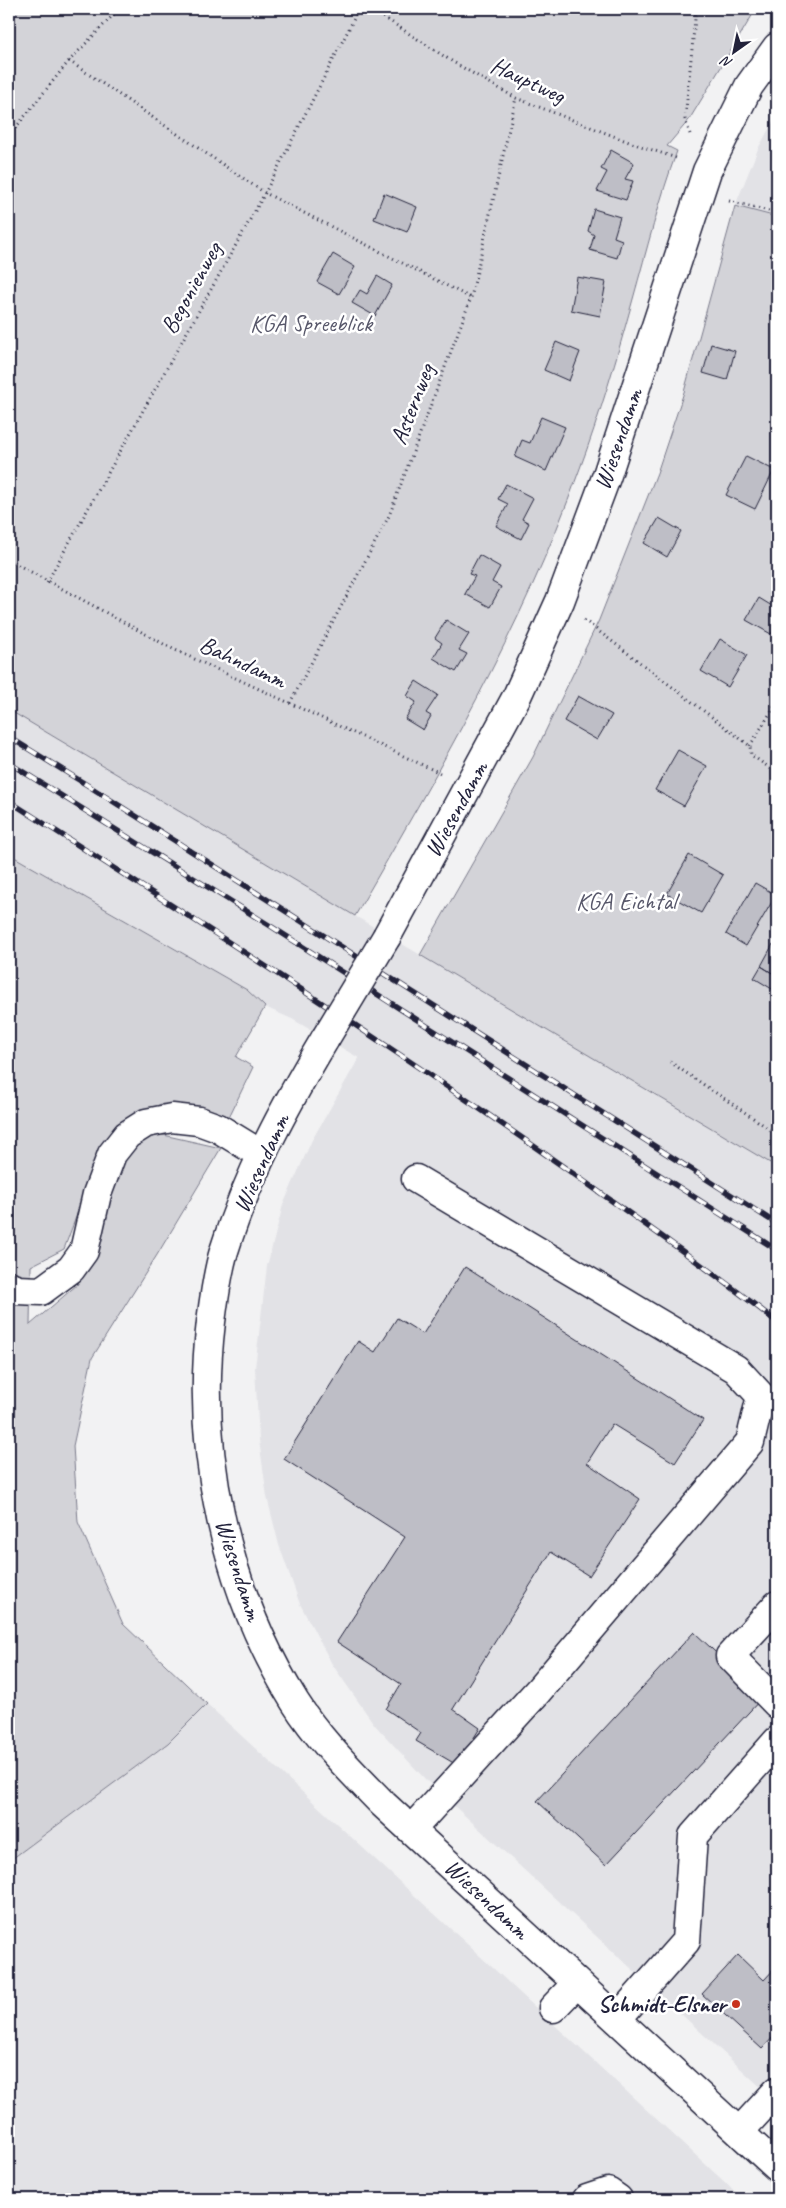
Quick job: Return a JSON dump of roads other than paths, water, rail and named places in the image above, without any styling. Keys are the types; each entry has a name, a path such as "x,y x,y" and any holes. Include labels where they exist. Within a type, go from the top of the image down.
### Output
{"street":[{"name":"Wiesendamm","path":"777,47 749,86 736,109 707,171 607,475 560,601 516,696 387,936 289,1099 242,1202 224,1253 214,1302 208,1348 207,1399 210,1448 220,1516 241,1589 266,1647 295,1703 335,1755 411,1830 777,2167"},
{"path":"13,1287 41,1291 71,1269 84,1251 97,1194 112,1154 127,1135 146,1123 172,1118 199,1121 218,1128 262,1155"},
{"path":"411,1830 538,1691 750,1442 761,1396 736,1369 416,1179"},
{"path":"777,1606 730,1656 777,1704"},
{"path":"617,2019 686,1941 694,1836 777,1740"},
{"path":"553,2008 577,1983"},
{"path":"739,2132 777,2091"},
{"path":"587,2199 608,2192 618,2199"}],"railway":[{"path":"9,737 777,1224"},
{"path":"9,763 269,925 777,1250"},
{"path":"9,801 227,941 443,1084 658,1234 777,1322"}],"place":[{"name":"Schmidt-Elsner","path":"736,2004"}],"park label":[{"name":"KGA Spreeblick","path":"311,323"},
{"name":"KGA Eichtal","path":"626,901"}]}
